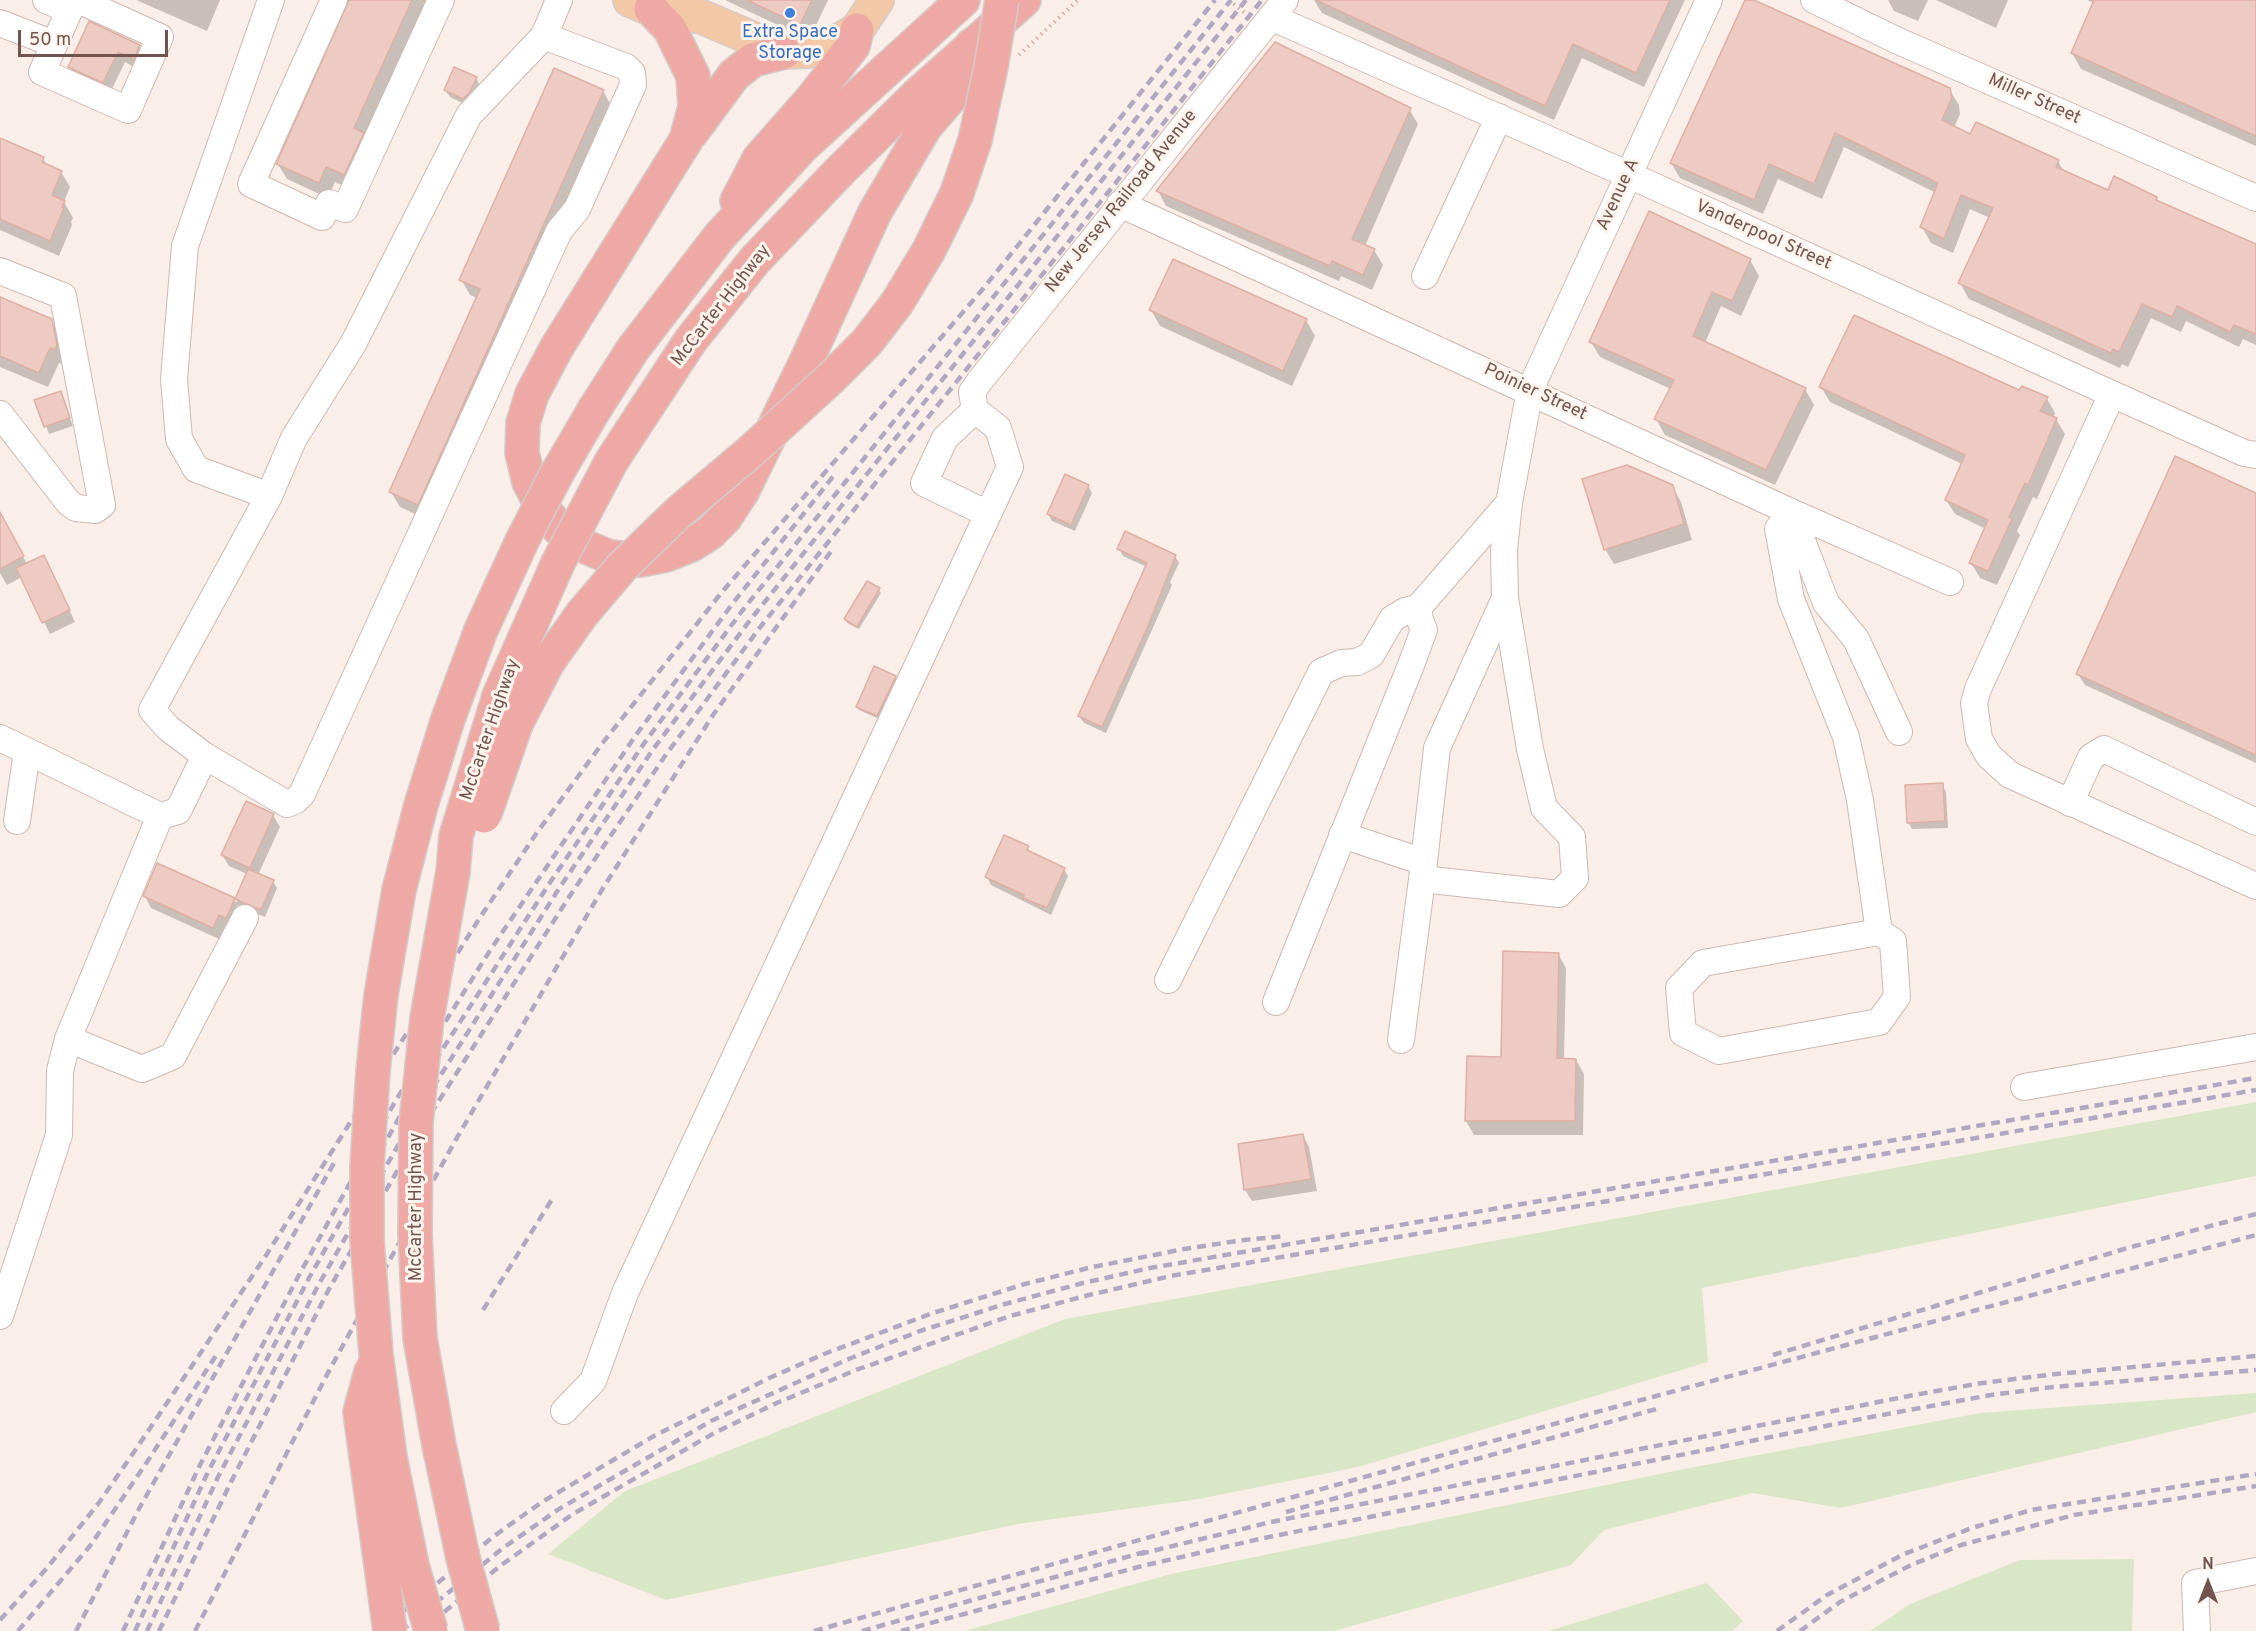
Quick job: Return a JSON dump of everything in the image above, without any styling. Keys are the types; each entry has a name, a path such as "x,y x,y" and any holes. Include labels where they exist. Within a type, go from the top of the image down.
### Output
{"highway":[{"path":"431,1631 412,1565 390,1457 376,1354 368,1240 367,1167 373,1071 381,995 399,890 421,805 445,729 481,630 522,541 556,475 633,349 719,237 802,147 963,0"},
{"path":"453,872 476,839 516,724 548,662 582,614 621,567 671,519 750,452 838,371 867,342 897,303 928,250 957,193 975,140 991,67 1002,0"},
{"name":"McCarter Highway","path":"483,1631 463,1558 437,1435 420,1338 415,1233 416,1124 427,1018 453,872 456,837 488,731 510,670 558,562 611,462 691,340 755,260 839,172 972,45 1024,0"},
{"path":"640,5 670,29 693,76 695,107 686,140"},
{"path":"719,237 759,159 811,100 852,46 857,30"},
{"path":"784,52 753,60 735,75 686,140 557,347 532,394 523,423 522,453 529,482 542,507 559,529 586,547 610,556 640,560 666,555 691,545 710,533 725,518 742,492 804,366 875,212 925,127 950,98 972,45"},
{"path":"376,1354 360,1412 390,1631"}],"main road":[{"path":"640,5 702,17 784,52 808,51 835,42 857,30 877,0"}],"street":[{"path":"269,496 196,469 180,439 174,379 185,246 271,0"},
{"path":"334,0 251,184 322,217 329,203 345,209 441,0"},
{"path":"544,36 626,67 632,73 633,85 578,209 559,231 302,794 295,801 287,804 205,756 168,728 152,710 269,496 294,438 353,344 469,115 544,36 559,0"},
{"name":"Avenue A","path":"1423,871 1559,894 1575,878 1572,837 1544,808 1530,749 1505,598 1503,549 1509,503 1530,390 1709,0"},
{"name":"Miller Street","path":"1814,0 1896,40 2256,198"},
{"path":"67,3 160,36 128,110 42,72 52,50 67,3"},
{"name":"Vanderpool Street","path":"1278,8 1499,117 2244,453 2256,455"},
{"name":"New Jersey Railroad Avenue","path":"975,410 972,392 1278,8"},
{"path":"0,23 18,28 52,50"},
{"path":"0,34 52,50"},
{"path":"1425,276 1499,117"},
{"name":"Poinier Street","path":"1120,204 1530,390 1791,512 1950,582"},
{"path":"0,271 63,296 102,505 95,510 76,508 68,502 0,414"},
{"path":"2112,394 1978,689 1974,703 1979,739 1983,748 1998,766 2010,775 2256,886"},
{"path":"564,1411 593,1382 625,1293 1010,467 998,428 975,410 945,438 924,483 988,514"},
{"path":"1168,980 1321,672 1341,663 1357,662 1371,655 1392,619 1406,611 1418,608 1509,503"},
{"path":"1791,512 1826,603 1856,639 1899,732"},
{"path":"1791,512 1778,529 1791,599 1846,737 1860,800 1879,932 1893,941 1897,997 1879,1022 1719,1051 1683,1033 1679,988 1703,963 1879,932"},
{"path":"1401,1040 1437,748 1505,598"},
{"path":"1276,1002 1424,630 1418,608"},
{"path":"0,738 160,816 178,811 205,756"},
{"path":"2070,803 2091,757 2104,749 2256,822"},
{"path":"17,821 27,751"},
{"path":"0,1316 59,1136 60,1071 68,1039 160,816"},
{"path":"1342,836 1423,871"},
{"path":"68,1039 142,1069 173,1056 245,918"},
{"path":"2024,1086 2256,1047"},
{"path":"2197,1631 2195,1583 2256,1571"}],"path":[{"path":"1012,61 1078,0"}],"green space":[{"path":"2256,1102 2256,1176 1702,1288 1708,1362 1358,1467 1199,1499 1018,1524 666,1600 548,1554 625,1491 1065,1319"},
{"path":"2256,1393 2256,1412 1841,1508 1753,1493 1604,1530 1571,1565 1334,1631 964,1631 1171,1574 1679,1470 1980,1413"},
{"path":"2134,1559 2132,1631 1870,1631 1910,1604 2020,1560"},
{"path":"1707,1583 1743,1621 1732,1631 1548,1631"}],"building":[{"path":"349,0 412,0 354,128 364,133 344,175 326,167 319,183 276,164"},
{"name":"Extra Space Storage","path":"747,0 812,0 800,25"},
{"path":"1316,0 1670,0 1636,73 1573,44 1545,106"},
{"path":"1745,0 1754,0 1950,88 1952,98 1942,120 1970,134 1976,122 2059,160 2056,167 2108,190 2114,176 2157,197 2156,200 2256,244 2256,334 2234,325 2230,332 2177,306 2172,317 2142,304 2119,352 2113,349 2111,353 1958,283 1993,208 1961,195 1944,239 1920,227 1938,183 1835,133 1814,184 1769,164 1754,200 1670,163"},
{"path":"2094,0 2256,0 2256,136 2071,53"},
{"path":"89,21 140,45 134,59 118,52 103,83 68,67"},
{"path":"1275,42 1411,108 1352,239 1375,249 1363,275 1332,261 1330,266 1156,191"},
{"path":"454,67 477,77 470,92 463,99 444,90"},
{"path":"554,68 604,90 418,505 389,492 480,289 459,280"},
{"path":"0,138 44,157 42,162 62,171 52,195 65,201 62,207 64,208 50,241 0,219"},
{"path":"1649,211 1751,259 1732,301 1712,292 1693,336 1806,388 1766,470 1654,419 1674,380 1589,342"},
{"path":"1173,259 1307,319 1283,371 1149,310"},
{"path":"0,297 52,319 57,345 55,350 50,348 39,373 0,356"},
{"path":"1854,315 2019,390 2022,386 2048,397 2040,411 2057,418 2028,485 2025,483 2009,517 2012,519 1988,571 1969,563 1988,520 1945,500 1965,455 1819,387"},
{"path":"61,391 70,418 44,427 34,400"},
{"path":"2175,456 2256,493 2256,755 2076,674"},
{"path":"1627,465 1673,485 1684,524 1604,550 1582,479"},
{"path":"1065,474 1089,485 1071,525 1047,514"},
{"path":"0,512 24,556 0,569"},
{"path":"1125,531 1176,555 1148,626 1102,727 1078,716 1147,563 1117,549"},
{"path":"44,555 70,610 42,623 16,568"},
{"path":"867,581 880,588 857,627 844,619"},
{"path":"874,666 896,676 877,716 856,707"},
{"path":"1943,783 1945,821 1907,823 1905,785"},
{"path":"246,801 274,814 250,868 221,855"},
{"path":"1004,835 1029,846 1027,850 1065,868 1047,908 985,877"},
{"path":"157,863 235,898 226,919 219,915 213,928 143,896"},
{"path":"248,869 274,880 261,910 235,899"},
{"path":"1503,951 1559,953 1557,1058 1576,1059 1575,1121 1465,1121 1467,1056 1501,1057"},
{"path":"1303,1134 1311,1179 1244,1190 1238,1144"}],"railway":[{"path":"0,1620 47,1568 98,1504 134,1452 265,1257 481,916 536,834 601,745 722,592 982,290 1215,0"},
{"path":"135,1631 208,1472 309,1278 404,1109 551,881 645,742 742,611 1231,0"},
{"path":"147,1631 218,1477 319,1284 416,1114 560,887 654,748 751,619 1246,0"},
{"path":"159,1631 231,1482 329,1289 426,1121 571,894 665,756 761,626 1262,0"},
{"path":"123,1631 199,1467 300,1273 396,1100 491,949 636,735 733,603 835,474"},
{"path":"195,1631 330,1369 455,1141 603,888 713,715 832,550"},
{"path":"401,1631 503,1548 559,1509 711,1421 851,1358 920,1331 1005,1304 1150,1268 2256,1078"},
{"path":"421,1631 500,1566 573,1514 716,1432 779,1402 856,1370 1010,1316 1171,1276 2256,1090"},
{"path":"76,1631 141,1505 334,1163"},
{"path":"483,1310 554,1196"},
{"path":"1773,1355 2131,1247 2256,1214"},
{"path":"814,1631 1604,1410 2256,1235"},
{"path":"380,1631 494,1536 542,1502 654,1436 767,1379 824,1354 933,1313 1025,1284 1088,1268 1184,1249 1286,1236"},
{"path":"18,1631 90,1546 217,1354"},
{"path":"1140,1554 1271,1522 1914,1395 1982,1383 2056,1374 2256,1356"},
{"path":"901,1631 1142,1566 1264,1538 1871,1417 1991,1395 2053,1387 2256,1370"},
{"path":"1286,1512 1660,1408"},
{"path":"1777,1631 1827,1595 1904,1554 1972,1528 2031,1510 2256,1474"},
{"path":"1800,1631 1840,1602 1911,1565 1961,1545 2074,1515 2256,1486"},
{"path":"862,1631 1148,1551"}],"place":[{"name":"Extra Space Storage","path":"790,13"}]}
